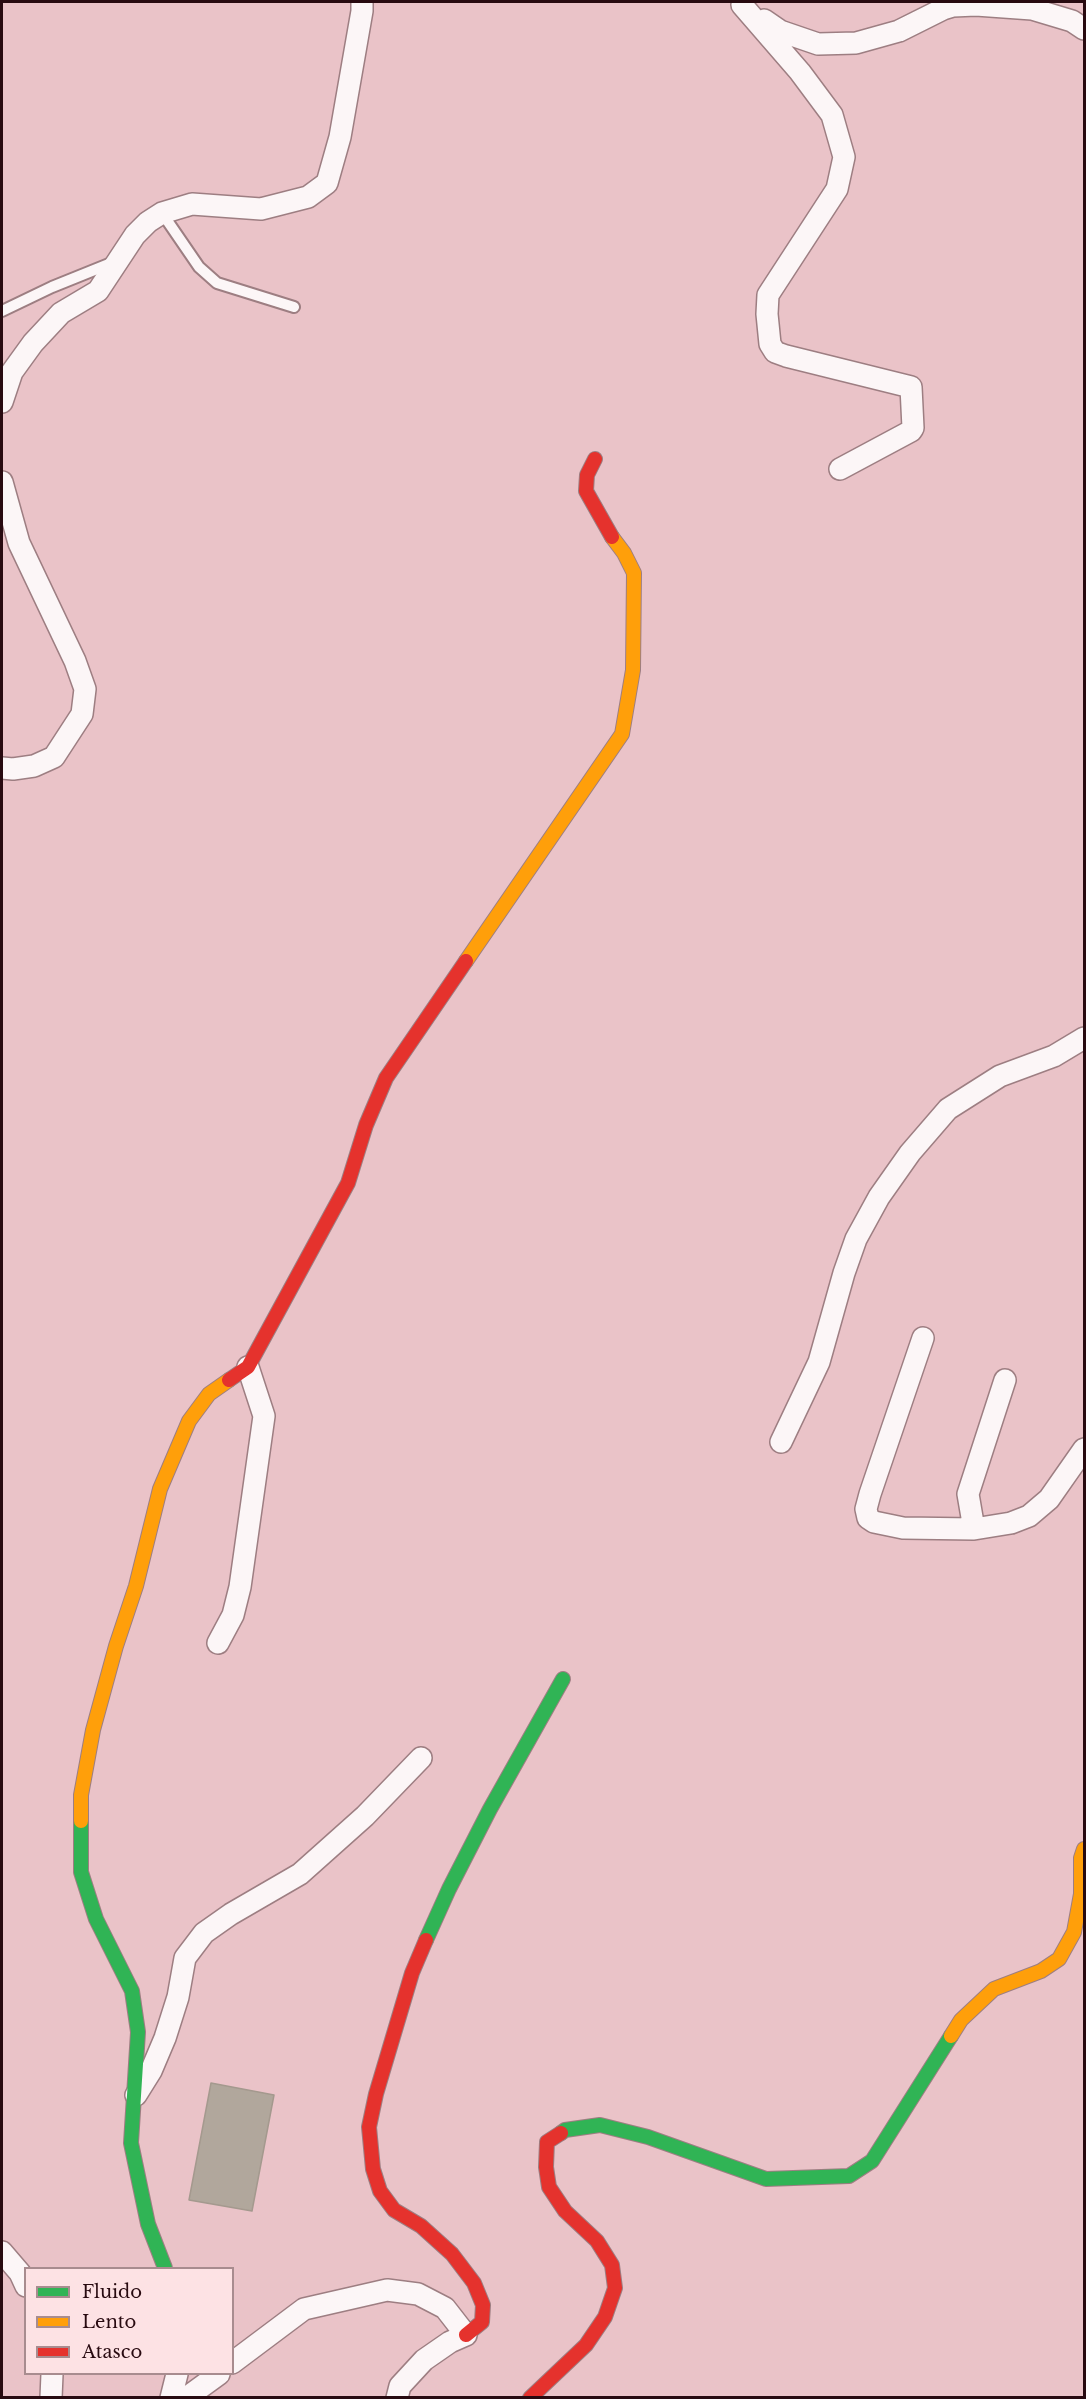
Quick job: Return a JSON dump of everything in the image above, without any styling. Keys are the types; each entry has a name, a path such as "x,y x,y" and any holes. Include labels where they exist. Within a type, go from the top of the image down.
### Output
{"street":[{"path":"2,402 12,372 33,344 61,314 98,291 135,235 148,222 162,213 192,204 261,208 308,197 327,183 340,137 362,2"},
{"path":"740,3 780,31 818,44 856,43 899,31 942,7 976,5 1032,9 1072,21 1084,30"},
{"path":"740,3 800,72 832,115 844,157 837,189 768,295 770,345 775,352 786,356 911,387 913,428 840,469"},
{"path":"165,2267 148,2224 131,2143 138,2032 132,1991 96,1919 81,1872 81,1795 93,1730 113,1656 136,1586 160,1489 189,1421 209,1394 248,1367 348,1183 366,1125 386,1078 622,734 633,670 634,573 586,491 587,475 595,459"},
{"path":"2,482 19,543 75,661 85,689 82,714 54,757 34,766 13,770 2,768"},
{"path":"781,1442 819,1362 856,1239 879,1197 910,1153 948,1109 1000,1076 1054,1056 1084,1038"},
{"path":"923,1338 870,1494 866,1509 868,1518 874,1522 903,1528 974,1529 1011,1523 1029,1516 1049,1499 1084,1449"},
{"path":"218,1643 233,1615 240,1587 264,1416 248,1367"},
{"path":"974,1529 968,1494 1005,1380"},
{"path":"397,2397 400,2386 424,2360 450,2342 466,2335 482,2322 483,2305 474,2283 452,2254 421,2226 394,2210 380,2191 373,2169 369,2127 376,2094 412,1973 449,1888 563,1679"},
{"path":"132,2101 151,2071 165,2038 185,1958 204,1933 231,1914 300,1874 365,1816 421,1758"},
{"path":"530,2397 586,2345 605,2317 615,2288 612,2265 597,2241 565,2211 549,2187 546,2167 547,2142 565,2130 600,2125 648,2137 766,2179 849,2176 872,2161 961,2020 993,1989 1041,1971 1059,1959 1074,1932 1081,1894 1081,1858 1084,1849"},
{"path":"2,2252 20,2273 24,2282"},
{"path":"234,2362 304,2309 387,2290 418,2294 445,2308 466,2335"},
{"path":"51,2397 52,2375"},
{"path":"171,2397 176,2375"},
{"path":"186,2397 216,2375"}],"lane":[{"path":"162,213 199,267 218,283 294,307"},
{"path":"2,311 52,286 117,261"}],"building":[{"path":"211,2083 274,2095 252,2211 189,2200"}],"traffic: fast":[{"path":"426,1940 490,1809 563,1679"},
{"path":"81,1821 81,1872 96,1919 132,1991 138,2032 131,2143 148,2224 165,2267"},
{"path":"561,2133 565,2130 600,2125 648,2137 766,2179 849,2176 872,2161 951,2036"}],"traffic: slow":[{"path":"466,961 622,734 633,670 634,573 624,553 612,537"},
{"path":"81,1821 81,1795 93,1730 116,1646 136,1586 160,1489 189,1421 209,1394 229,1380"},
{"path":"951,2036 961,2020 994,1989 1041,1971 1059,1959 1074,1932 1081,1894 1081,1858 1084,1849"}],"traffic: jam":[{"path":"595,459 587,475 586,491 612,537"},
{"path":"229,1380 248,1367 348,1183 366,1125 386,1078 466,961"},
{"path":"426,1940 412,1973 376,2094 369,2127 373,2169 380,2191 394,2210 421,2226 452,2254 474,2283 483,2305 482,2322 466,2335"},
{"path":"530,2398 586,2345 605,2317 615,2288 612,2265 597,2241 565,2211 549,2187 546,2167 547,2142 561,2133"}]}
